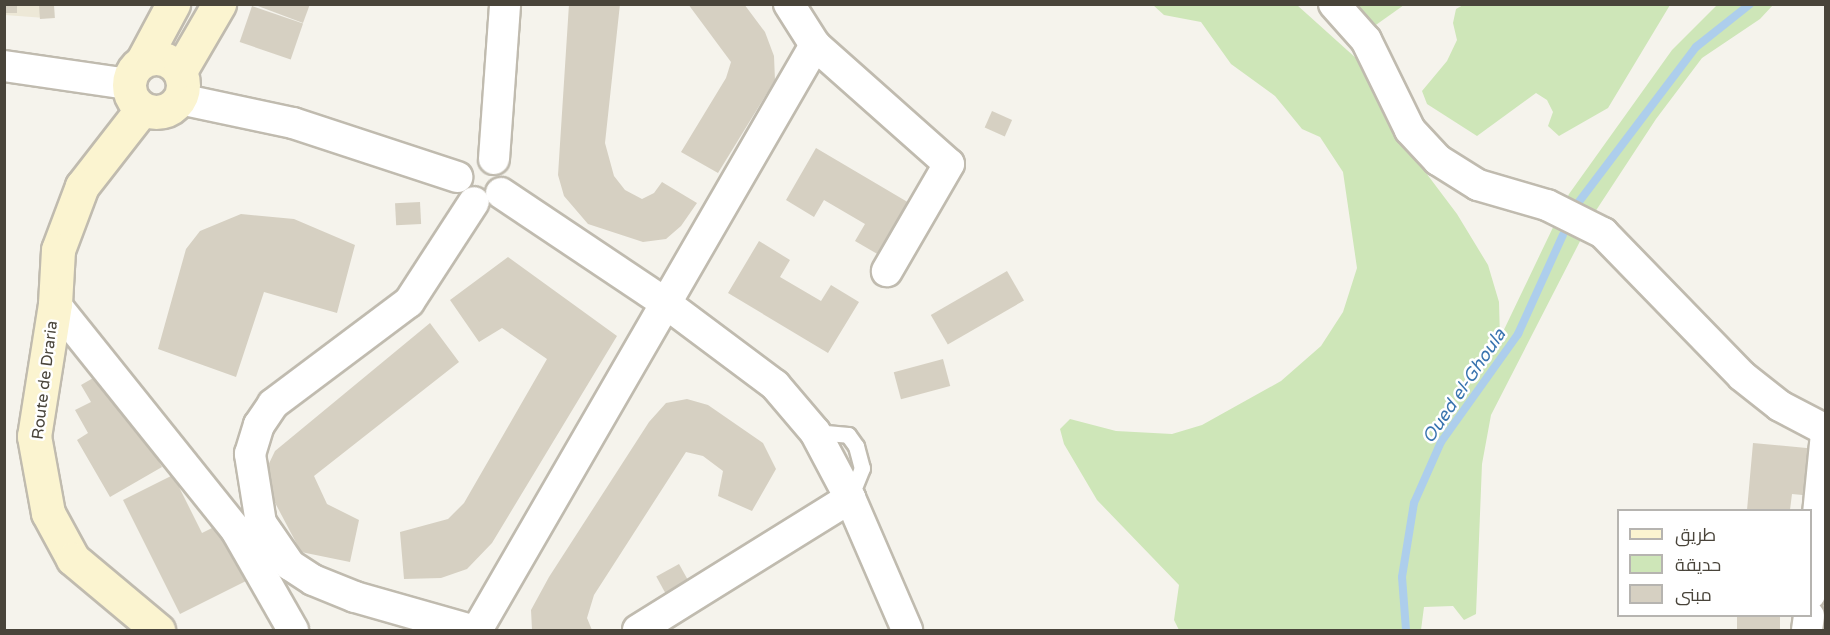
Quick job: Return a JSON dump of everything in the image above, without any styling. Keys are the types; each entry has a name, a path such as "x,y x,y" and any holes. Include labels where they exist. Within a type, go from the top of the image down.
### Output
{"main road":[{"name":"Route de Draria","path":"158,630 73,559 48,513 34,436 55,304 58,250 82,186 138,84 173,4"},
{"path":"180,85 168,59 138,84 167,110 180,85 219,4"}],"street":[{"path":"471,630 355,597 313,580 290,565 261,523 250,454 259,424 273,404 410,302 487,198 504,171 494,159 505,4"},
{"path":"789,4 815,45 950,164 887,271"},
{"path":"1334,4 1366,40 1410,130 1438,160 1478,185 1547,205 1603,233 1742,376 1780,406 1826,431 1812,574"},
{"path":"477,630 668,305 815,45"},
{"path":"4,66 138,84"},
{"path":"180,85 457,177"},
{"path":"457,177 471,158 494,159"},
{"path":"457,177 461,193 487,198 668,305 775,385 814,432 850,498 907,630"},
{"path":"55,304 236,530 293,630"},
{"path":"655,626 850,498"}],"shaded area":[{"path":"4,5 46,5 45,18 5,15"}],"green space":[{"path":"1153,5 1297,5 1357,59 1405,145 1457,214 1488,265 1499,302 1500,338 1569,194 1672,50 1717,5 1773,5 1760,19 1702,58 1656,119 1595,212 1491,415 1482,464 1476,614 1464,620 1453,606 1424,607 1421,630 1179,630 1174,620 1179,585 1097,500 1064,444 1060,429 1070,419 1116,431 1172,434 1202,425 1281,381 1321,346 1343,312 1357,268 1343,172 1320,137 1302,129 1275,96 1231,64 1201,22 1164,15"},
{"path":"1355,5 1404,5 1373,27"},
{"path":"1463,5 1670,5 1608,108 1559,136 1548,126 1553,112 1547,100 1536,93 1477,136 1427,104 1422,91 1447,61 1457,40 1453,23 1456,9"}],"building":[{"path":"4,4 17,4 17,13 4,13"},
{"path":"253,4 310,4 303,23"},
{"path":"569,4 620,4 605,143 614,176 625,190 642,199 654,193 662,182 697,203 681,226 666,239 643,242 588,224 564,196 558,175"},
{"path":"688,4 744,4 765,32 774,56 775,80 718,173 681,152 726,78 731,62"},
{"path":"54,5 55,18 40,19 39,6"},
{"path":"252,6 303,24 291,60 240,42"},
{"path":"992,111 1012,120 1005,136 985,127"},
{"path":"816,148 916,207 886,259 855,241 865,224 824,200 814,217 786,200"},
{"path":"420,202 421,224 396,225 395,203"},
{"path":"241,214 294,219 355,245 337,313 264,292 236,377 158,349 186,249 200,231"},
{"path":"759,241 790,260 780,277 821,301 831,285 859,302 828,353 728,293"},
{"path":"508,257 617,336 492,543 467,569 441,578 404,579 400,532 448,519 464,503 547,359 502,328 479,342 450,300"},
{"path":"1007,271 1024,300 948,344 931,315"},
{"path":"430,323 459,362 314,476 327,504 359,520 350,562 301,552 262,478 275,451"},
{"path":"943,359 950,386 901,399 894,372"},
{"path":"107,370 162,467 110,497 77,440 88,433 75,410 91,402 81,385"},
{"path":"687,399 708,405 763,443 776,469 752,511 718,496 723,471 703,456 686,452 594,595 587,618 592,630 532,630 531,610 549,577 649,422 666,403"},
{"path":"1753,443 1817,449 1813,496 1792,494 1790,509 1747,509"},
{"path":"173,475 202,533 222,523 258,575 180,614 123,500"},
{"path":"679,564 690,584 667,597 656,577"},
{"path":"1737,617 1780,617 1780,630 1737,630"}],"waterway":[{"name":"Oued el-Ghoula","path":"1578,203 1696,47 1750,4"},
{"name":"Oued el-Ghoula","path":"1406,630 1402,577 1414,503 1441,442 1518,334 1563,235"}]}
